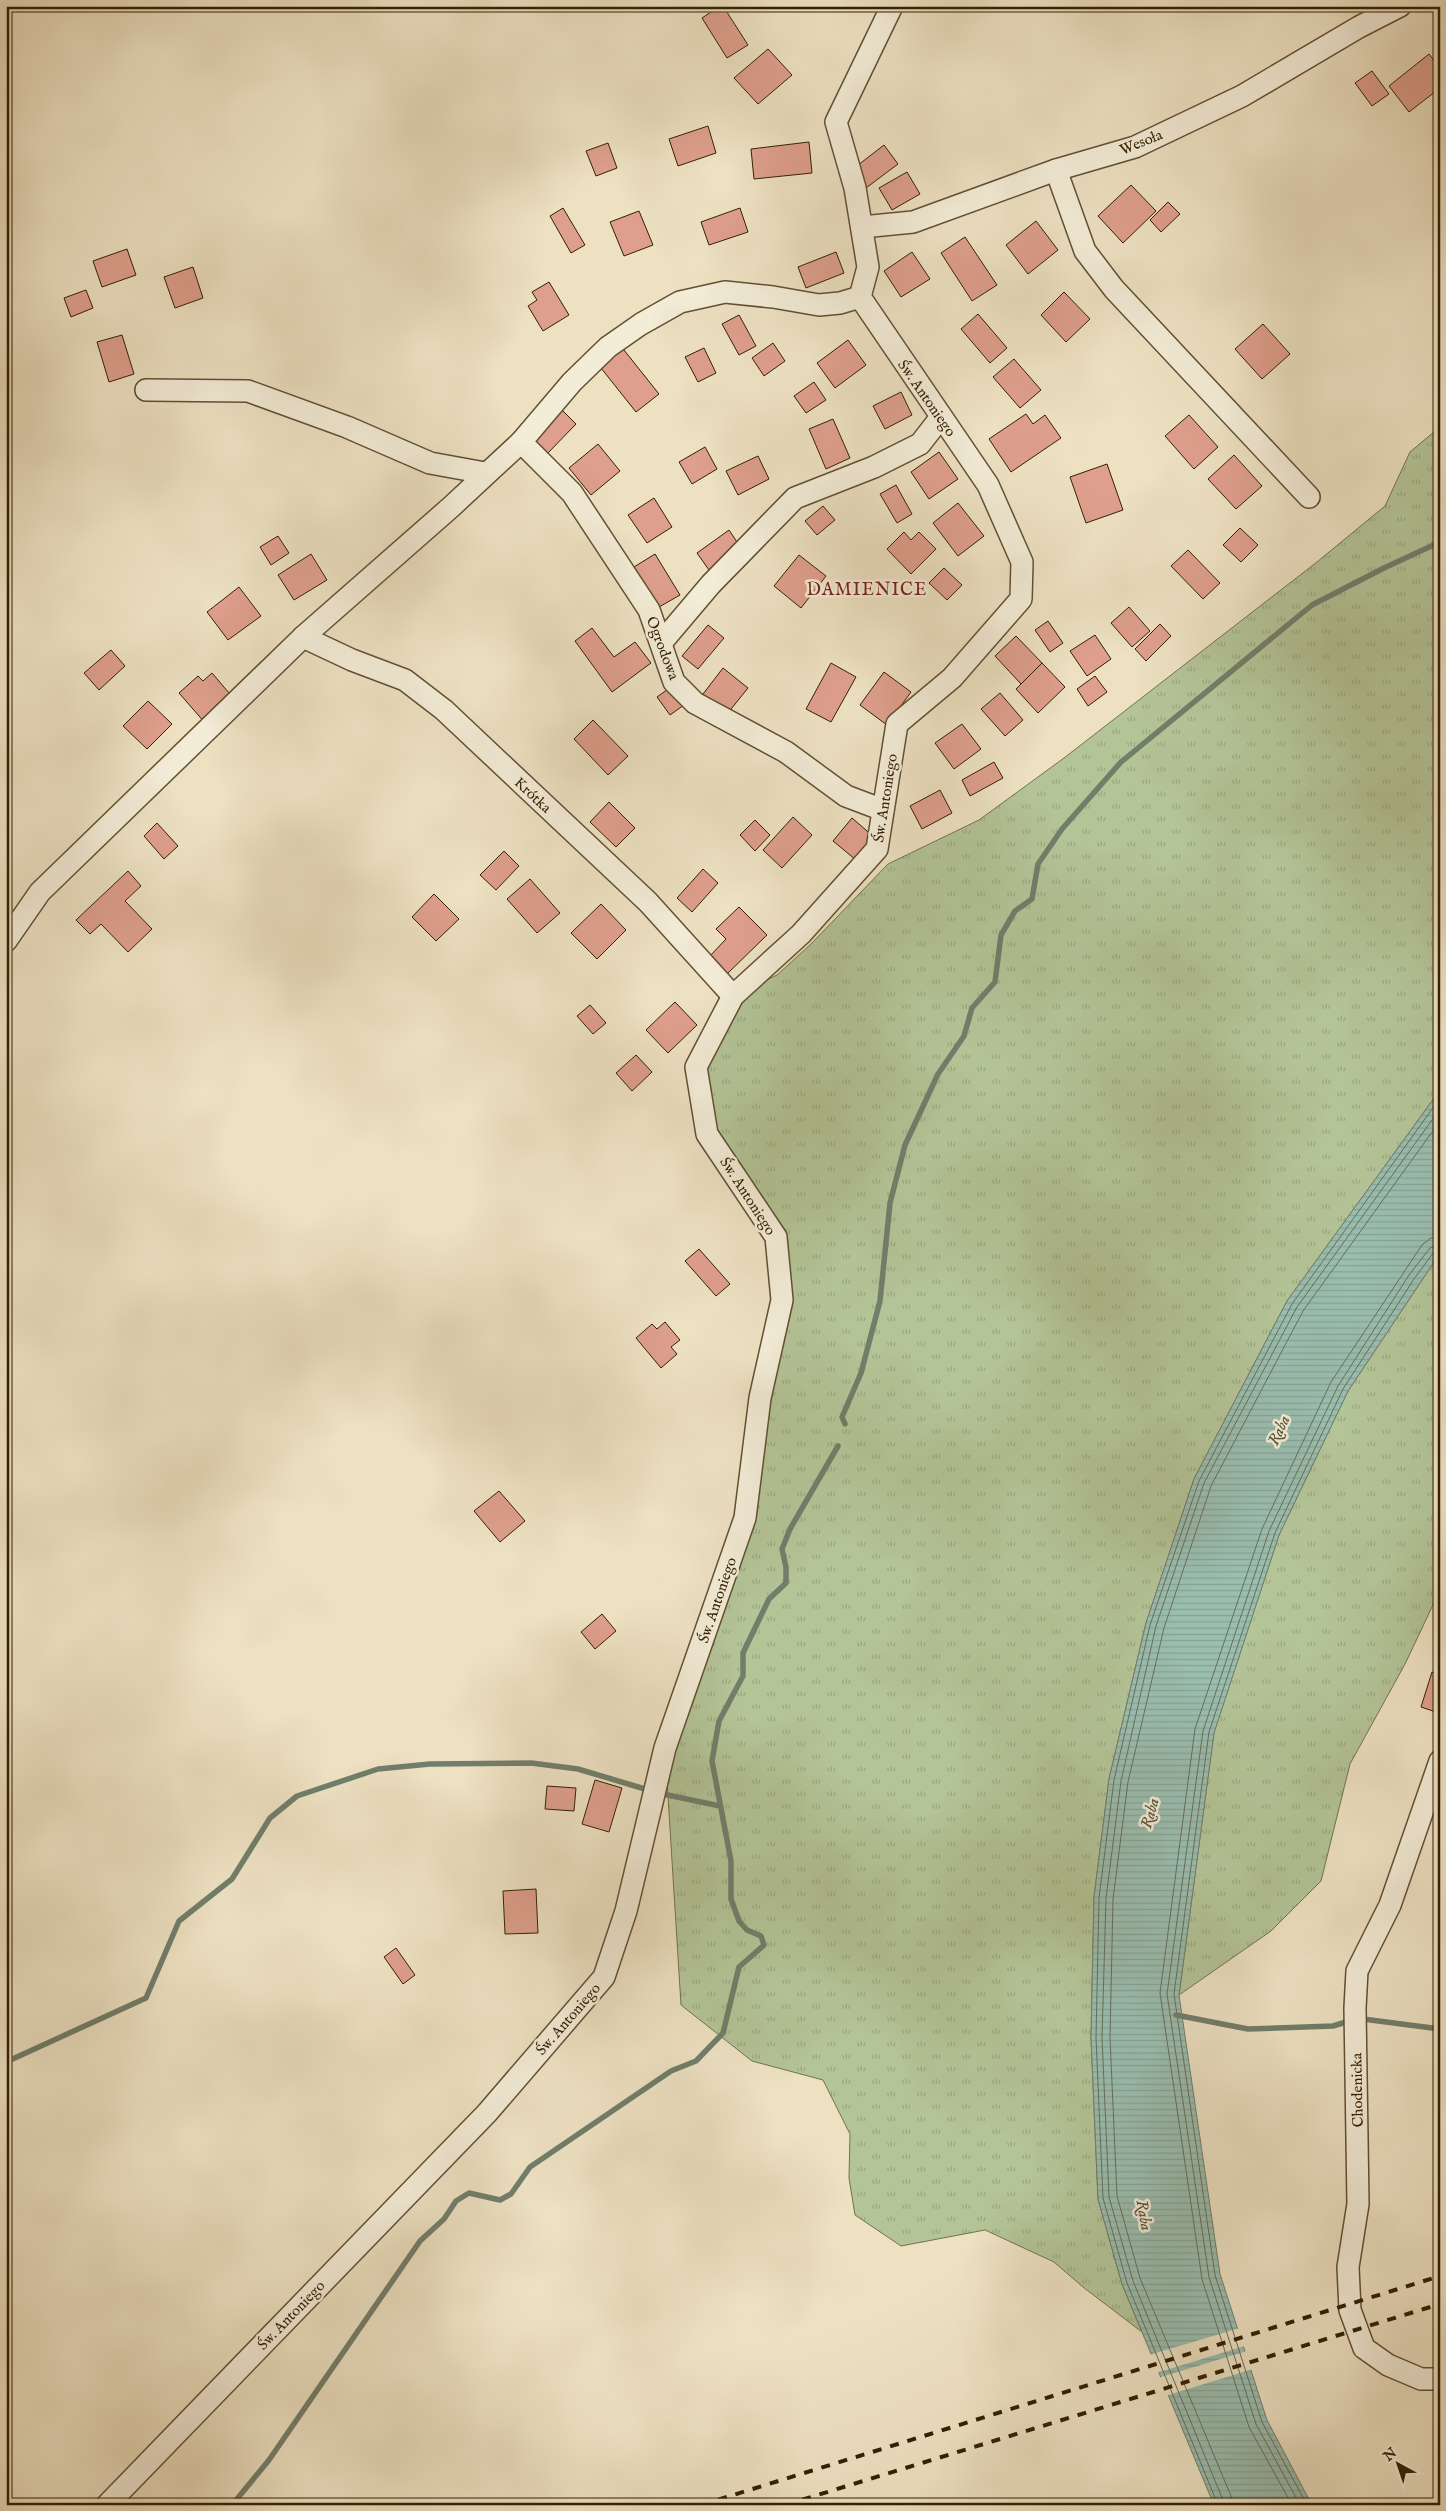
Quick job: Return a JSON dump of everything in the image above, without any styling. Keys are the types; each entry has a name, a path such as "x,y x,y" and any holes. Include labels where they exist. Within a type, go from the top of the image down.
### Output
{"street":[{"path":"6,941 40,892 302,637 451,507 485,473 521,442 572,382 608,347 640,324 680,302 725,292 773,297 819,305 840,303 860,297 868,267 855,188 836,122 892,6"},
{"name":"Wesoła","path":"862,227 913,222 1056,170 1136,146 1233,100 1359,27 1400,6"},
{"path":"1056,170 1085,251 1114,289 1309,497"},
{"name":"Św. Antoniego","path":"107,2505 487,2113 604,1977 626,1911 665,1748 745,1518 760,1398 782,1300 776,1237 707,1134 696,1067 733,996 801,934 877,849 897,724 952,678 1021,600 1022,562 988,485 860,297"},
{"path":"146,390 248,391 347,427 430,464 485,473"},
{"path":"661,643 711,584 795,498 874,467 920,444 941,417"},
{"name":"Ogrodowa","path":"521,442 572,493 649,610 674,682 695,704 786,752 846,796 883,810"},
{"name":"Krótka","path":"302,637 352,660 405,680 444,710 648,902 733,996"},
{"name":"Chodenicka","path":"1440,1761 1390,1905 1357,1971 1354,2008 1358,2204 1348,2267 1350,2310 1364,2348 1388,2365 1421,2379 1440,2379"}],"green space":[{"path":"1440,427 1440,1090 1287,1301 1194,1479 1146,1623 1109,1779 1094,1897 1091,2038 1098,2199 1122,2284 1142,2332 1083,2287 1054,2262 985,2230 901,2246 855,2215 849,2178 850,2134 823,2080 752,2061 681,2005 665,1748 745,1518 782,1300 776,1237 707,1134 696,1067 733,996 777,975 810,945 888,864 979,820 1064,758 1317,562 1385,506 1410,452"},
{"path":"1440,1253 1440,1590 1405,1664 1350,1764 1321,1881 1271,1931 1179,1995 1214,1732 1279,1535 1348,1391"}],"water":[{"name":"Raba","path":"1440,1090 1440,1253 1348,1391 1279,1535 1214,1733 1179,1995 1220,2274 1267,2420 1312,2505 1214,2505 1122,2284 1098,2199 1091,2038 1094,1897 1109,1779 1146,1623 1194,1479 1287,1301"}],"pier":[{"path":"1240,2328 1245,2346 1156,2373 1149,2355"},
{"path":"1247,2351 1253,2369 1165,2396 1158,2378"}],"building":[{"path":"723,6 748,45 727,58 702,18"},
{"path":"768,49 792,75 758,104 734,78"},
{"path":"1429,54 1440,68 1440,88 1409,112 1389,86"},
{"path":"1372,71 1389,94 1372,106 1355,83"},
{"path":"708,126 716,153 678,166 669,139"},
{"path":"809,142 812,173 754,179 751,149"},
{"path":"608,143 617,168 596,176 586,151"},
{"path":"884,145 898,164 866,188 853,169"},
{"path":"907,172 920,194 892,210 879,188"},
{"path":"1131,185 1156,211 1123,243 1098,216"},
{"path":"1168,202 1180,214 1161,232 1150,220"},
{"path":"563,208 585,245 571,253 550,216"},
{"path":"740,208 748,232 709,245 701,222"},
{"path":"639,211 653,245 624,256 610,222"},
{"path":"1036,221 1058,250 1028,274 1006,245"},
{"path":"965,237 997,285 972,301 941,253"},
{"path":"127,249 136,275 102,287 93,261"},
{"path":"836,252 844,273 806,288 798,267"},
{"path":"912,252 930,279 901,297 884,271"},
{"path":"193,267 203,298 175,308 164,277"},
{"path":"549,282 569,315 543,331 528,306 537,300 532,292"},
{"path":"86,290 93,308 71,317 64,298"},
{"path":"1064,292 1090,319 1066,342 1041,315"},
{"path":"978,314 1007,348 990,363 961,329"},
{"path":"739,315 756,346 739,355 722,324"},
{"path":"1263,324 1290,354 1262,379 1235,349"},
{"path":"122,335 134,374 109,382 97,342"},
{"path":"848,340 866,365 835,388 817,363"},
{"path":"773,343 785,361 764,376 752,358"},
{"path":"620,345 659,394 636,412 597,363"},
{"path":"704,348 716,373 698,382 685,357"},
{"path":"1014,359 1041,390 1020,408 993,377"},
{"path":"814,382 826,400 806,413 794,396"},
{"path":"901,392 912,415 885,429 873,406"},
{"path":"560,408 576,424 546,455 530,439"},
{"path":"1026,414 1033,424 1045,415 1061,438 1011,472 989,439"},
{"path":"1189,415 1218,447 1194,469 1165,436"},
{"path":"833,419 850,458 826,469 809,429"},
{"path":"598,444 620,471 591,495 569,468"},
{"path":"705,447 717,469 692,484 679,462"},
{"path":"939,452 958,479 929,499 911,472"},
{"path":"1234,455 1262,486 1236,509 1208,479"},
{"path":"758,456 769,479 738,495 726,471"},
{"path":"1107,464 1123,510 1086,523 1070,477"},
{"path":"896,485 912,514 897,523 880,494"},
{"path":"654,498 672,527 647,543 628,515"},
{"path":"958,503 984,536 958,556 933,523"},
{"path":"823,506 835,520 817,535 805,521"},
{"path":"1240,528 1258,545 1241,562 1223,545"},
{"path":"729,530 741,548 709,570 697,553"},
{"path":"904,532 911,540 919,532 936,549 911,574 887,549"},
{"path":"278,536 289,553 271,565 260,547"},
{"path":"1188,550 1220,583 1203,599 1171,566"},
{"path":"311,554 327,580 294,600 278,575"},
{"path":"655,554 680,595 659,607 634,567"},
{"path":"799,555 826,576 801,608 774,586"},
{"path":"944,568 962,585 947,600 929,583"},
{"path":"239,587 261,616 228,640 207,612"},
{"path":"1129,607 1150,631 1132,647 1111,623"},
{"path":"1048,621 1063,643 1050,652 1035,630"},
{"path":"1160,624 1171,636 1146,661 1135,649"},
{"path":"708,625 724,638 698,669 682,656"},
{"path":"592,628 614,657 635,642 651,663 612,692 575,641"},
{"path":"1095,635 1111,659 1087,676 1070,651"},
{"path":"1016,636 1042,663 1021,684 995,656"},
{"path":"111,650 125,666 99,690 84,673"},
{"path":"831,663 856,677 831,722 806,709"},
{"path":"1042,663 1065,687 1038,713 1016,689"},
{"path":"723,668 748,688 727,714 703,694"},
{"path":"884,672 911,692 887,725 860,705"},
{"path":"212,673 235,700 206,724 179,693 198,676 203,681"},
{"path":"1095,676 1107,692 1088,706 1077,689"},
{"path":"671,687 684,705 670,715 657,697"},
{"path":"1000,693 1023,720 1005,736 981,709"},
{"path":"148,701 172,724 147,749 123,726"},
{"path":"593,720 628,756 608,775 574,739"},
{"path":"962,724 981,749 954,769 935,743"},
{"path":"994,762 1003,778 970,796 962,780"},
{"path":"940,790 952,813 922,829 910,806"},
{"path":"609,802 635,828 616,847 590,822"},
{"path":"793,817 812,835 782,868 763,850"},
{"path":"852,818 874,837 856,860 833,841"},
{"path":"755,820 770,835 755,851 740,835"},
{"path":"157,823 178,846 164,859 144,836"},
{"path":"504,851 519,866 496,890 480,875"},
{"path":"703,869 718,883 692,912 677,898"},
{"path":"128,871 141,886 125,901 152,929 128,952 101,924 90,934 76,920"},
{"path":"530,879 560,913 537,933 507,899"},
{"path":"434,894 459,919 436,941 412,917"},
{"path":"601,904 626,930 597,959 571,933"},
{"path":"739,907 767,935 726,975 709,957 726,939 716,929"},
{"path":"675,1002 697,1025 668,1053 646,1030"},
{"path":"590,1005 606,1023 593,1034 577,1016"},
{"path":"636,1055 652,1072 632,1091 616,1073"},
{"path":"699,1249 730,1284 716,1296 685,1261"},
{"path":"665,1322 680,1340 671,1347 677,1354 661,1368 636,1338 652,1324 657,1329"},
{"path":"499,1491 525,1521 500,1542 474,1511"},
{"path":"602,1614 616,1631 595,1649 581,1632"},
{"path":"1432,1672 1440,1675 1439,1713 1421,1707"},
{"path":"595,1780 622,1788 609,1832 582,1824"},
{"path":"547,1786 576,1788 574,1811 545,1809"},
{"path":"536,1889 538,1933 505,1934 503,1891"},
{"path":"396,1948 415,1975 403,1984 384,1957"}],"waterway":[{"path":"845,1424 842,1417 861,1373 880,1301 890,1203 905,1145 938,1074 964,1036 972,1008 995,982 1001,935 1015,911 1032,899 1038,864 1062,829 1121,762 1312,605 1440,542"},
{"path":"232,2505 269,2460 420,2241 444,2219 456,2201 469,2193 500,2200 511,2194 530,2167 671,2071 696,2061 723,2033 739,1967 764,1945 761,1936 747,1930 739,1921 731,1899 731,1861 712,1761 719,1721 743,1676 743,1653 769,1599 786,1583 786,1567 782,1549 790,1529 838,1446"},
{"path":"6,2062 146,1998 179,1921 232,1879 270,1818 297,1796 378,1769 430,1764 531,1763 578,1769 645,1789"},
{"path":"663,1794 720,1806"},
{"path":"1176,2015 1248,2029 1333,2026 1346,2022"},
{"path":"1363,2019 1440,2029"}],"railway":[{"path":"701,2505 1440,2276"},
{"path":"785,2505 1440,2304"}],"district":[{"name":"DAMIENICE","path":"867,589"}]}
